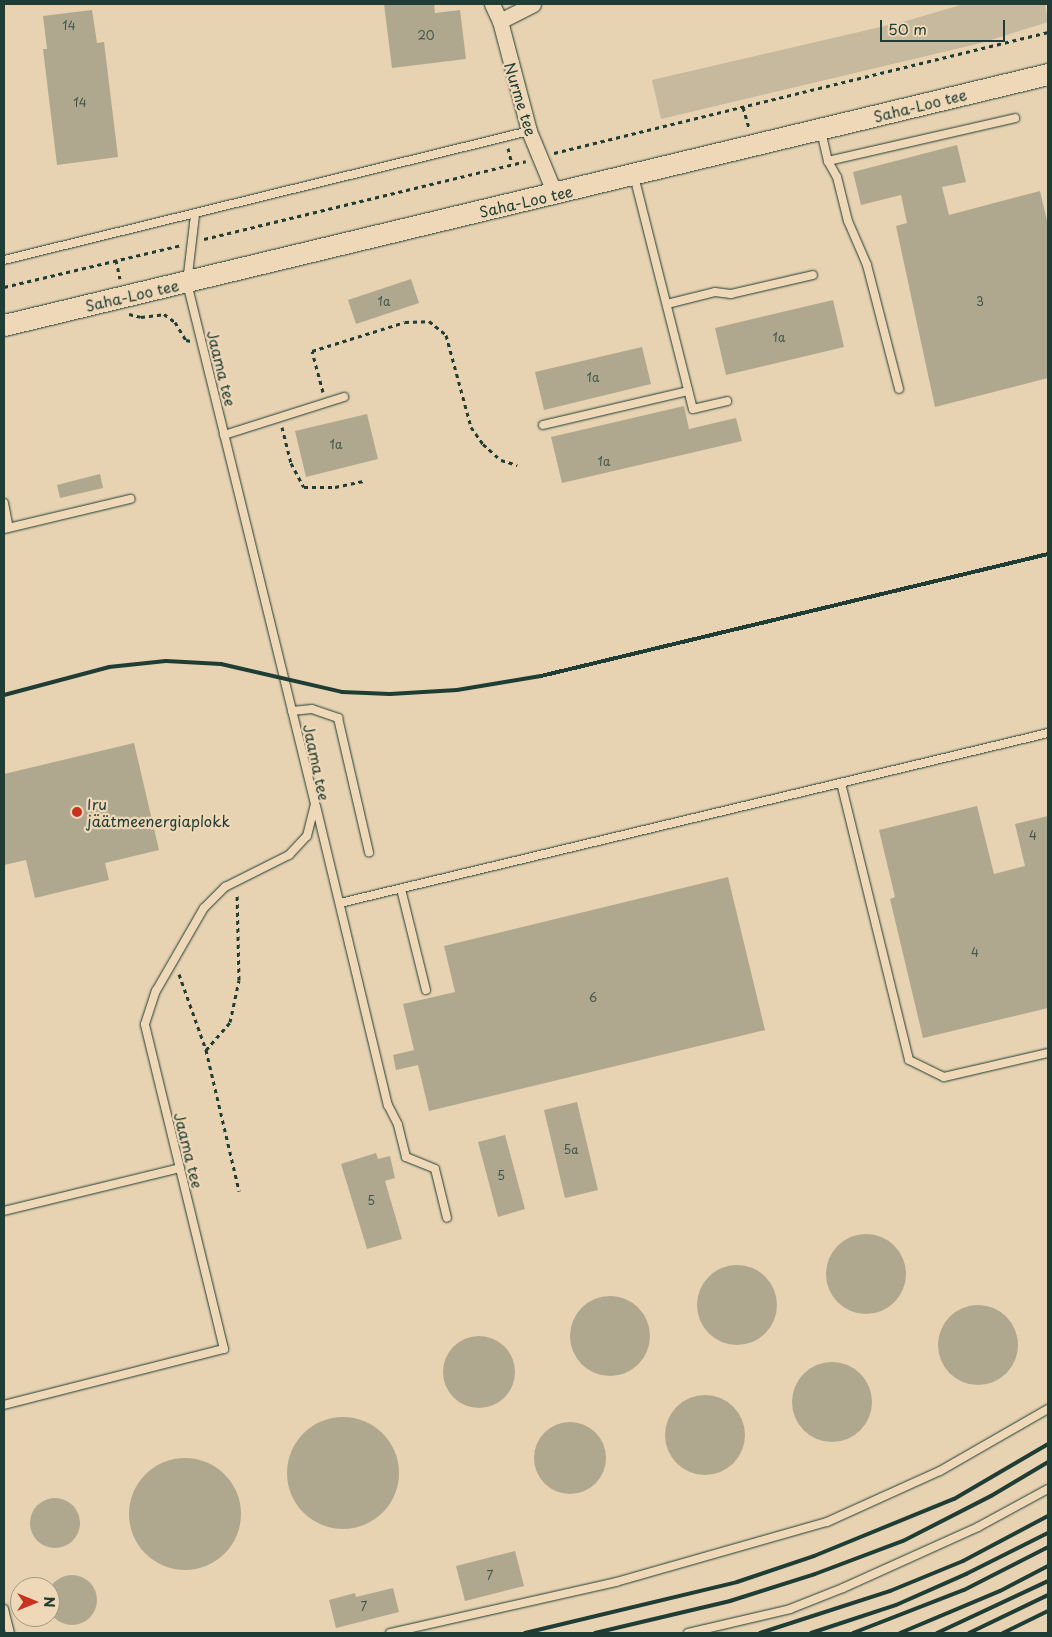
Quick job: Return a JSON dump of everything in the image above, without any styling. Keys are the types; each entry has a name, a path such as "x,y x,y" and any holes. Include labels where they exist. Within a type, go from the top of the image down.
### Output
{"main road":[{"name":"Saha-Loo tee","path":"4,325 1048,74"}],"street":[{"name":"Nurme tee","path":"492,4 500,21 529,131 555,194"},
{"path":"500,21 533,4"}],"lane":[{"path":"828,162 1015,118"},
{"path":"820,129 828,162 837,178 848,220 867,265 899,389"},
{"path":"4,260 195,215 529,131"},
{"path":"633,175 693,409 727,401"},
{"path":"186,282 195,215"},
{"path":"667,304 715,292 731,294 813,275"},
{"name":"Jaama tee","path":"4,1405 224,1348 145,1024 156,991 204,908 225,887 289,855 308,836 315,804 186,282"},
{"path":"543,425 688,391"},
{"path":"224,435 279,416 344,397"},
{"path":"4,503 6,528 130,499"},
{"path":"292,711 312,709 338,718 369,852"},
{"path":"340,903 1048,734"},
{"path":"841,783 909,1060 944,1077 1048,1053"},
{"path":"315,804 388,1105 398,1125 406,1158 435,1169 447,1218"},
{"path":"401,889 426,990"},
{"path":"4,1211 180,1168"},
{"path":"390,1633 625,1580 827,1522 940,1471 1048,1409"},
{"path":"688,1633 790,1609 834,1592 970,1531 1048,1488"},
{"path":"4,1609 10,1633"}],"path":[{"path":"326,402 312,351 404,322 430,321 446,335 471,427 483,444 501,460 517,465"},
{"path":"279,416 290,463 304,487 335,487 363,481"},
{"path":"206,1050 230,1022 239,980 237,881"},
{"path":"174,960 206,1050 240,1191"}],"shaded area":[{"path":"964,4 1045,4 1048,22 981,43 661,119 652,80 906,21"}],"building":[{"path":"384,4 434,4 435,13 460,10 466,59 392,68"},
{"path":"92,10 97,43 104,42 118,157 57,165 43,49 47,49 43,16"},
{"path":"957,145 966,182 942,187 949,215 1040,191 1048,225 1048,378 935,407 896,226 907,223 901,195 861,205 853,172"},
{"path":"411,279 419,303 356,324 348,300"},
{"path":"833,300 844,347 726,375 715,328"},
{"path":"642,347 651,384 544,410 535,372"},
{"path":"684,406 689,429 736,418 742,441 562,483 551,437"},
{"path":"367,414 378,459 306,477 295,431"},
{"path":"100,474 103,488 60,498 57,485"},
{"name":"Iru jäätmeenergiaplokk","path":"134,743 159,850 105,863 109,880 35,898 26,860 4,865 4,774"},
{"path":"977,806 994,874 1025,866 1015,824 1048,816 1048,1008 923,1038 890,899 895,897 879,830"},
{"path":"728,877 765,1030 429,1111 418,1065 396,1070 393,1055 414,1050 403,1004 455,992 444,946"},
{"path":"577,1102 598,1190 565,1198 544,1110"},
{"path":"505,1135 525,1209 498,1217 478,1142"},
{"path":"376,1153 378,1159 390,1156 395,1178 385,1181 402,1239 367,1249 341,1164"},
{"path":"858,1234 874,1234 895,1245 906,1266 906,1282 895,1303 874,1314 858,1314 844,1308 832,1296 826,1282 826,1266 832,1252 844,1240"},
{"path":"729,1265 745,1265 766,1276 777,1297 777,1313 766,1334 745,1345 729,1345 715,1339 703,1327 697,1313 697,1297 703,1283 715,1271"},
{"path":"602,1296 618,1296 639,1307 650,1328 650,1344 639,1365 618,1376 602,1376 588,1370 576,1358 570,1344 570,1328 576,1314 588,1302"},
{"path":"970,1305 986,1305 1007,1316 1018,1337 1018,1353 1007,1374 986,1385 970,1385 956,1379 944,1367 938,1353 938,1337 944,1323 956,1311"},
{"path":"479,1336 499,1342 509,1352 515,1372 509,1392 499,1402 479,1408 459,1402 449,1392 443,1372 449,1352 459,1342"},
{"path":"824,1362 840,1362 861,1373 872,1394 872,1410 861,1431 840,1442 824,1442 810,1436 798,1424 792,1410 792,1394 798,1380 810,1368"},
{"path":"697,1395 713,1395 734,1406 745,1427 745,1443 734,1464 713,1475 697,1475 683,1469 671,1457 665,1443 665,1427 671,1413 683,1401"},
{"path":"343,1417 365,1421 383,1433 395,1451 399,1473 395,1495 383,1513 365,1525 343,1529 321,1525 303,1513 291,1495 287,1473 291,1451 303,1433 321,1421"},
{"path":"570,1422 590,1428 600,1438 606,1458 600,1478 590,1488 570,1494 550,1488 540,1478 534,1458 540,1438 550,1428"},
{"path":"185,1458 207,1462 225,1474 237,1492 241,1514 237,1536 225,1554 207,1566 185,1570 163,1566 145,1554 133,1536 129,1514 133,1492 145,1474 163,1462"},
{"path":"50,1498 60,1498 73,1505 80,1518 80,1528 73,1541 60,1548 50,1548 41,1544 34,1537 30,1528 30,1518 34,1509 41,1502"},
{"path":"515,1551 524,1586 465,1601 456,1566"},
{"path":"72,1575 82,1577 90,1582 96,1595 95,1610 86,1621 72,1625 60,1622 60,1578"},
{"path":"393,1588 399,1612 336,1628 329,1600 355,1593 356,1597"}],"railway":[{"path":"4,695 109,667 166,661 221,664 342,692 390,694 457,690 541,676 1048,554"},
{"path":"525,1633 737,1582 814,1556 954,1499 1048,1444"},
{"path":"595,1633 730,1601 815,1574 903,1541 991,1496 1048,1462"},
{"path":"760,1633 890,1591 963,1561 1048,1516"},
{"path":"811,1633 896,1605 966,1574 1048,1533"},
{"path":"853,1633 964,1590 1048,1547"},
{"path":"900,1633 1000,1591 1048,1566"},
{"path":"937,1633 1048,1581"},
{"path":"969,1633 1048,1595"},
{"path":"1003,1633 1048,1611"}],"place":[{"name":"Iru jäätmeenergiaplokk","path":"77,812"}]}
